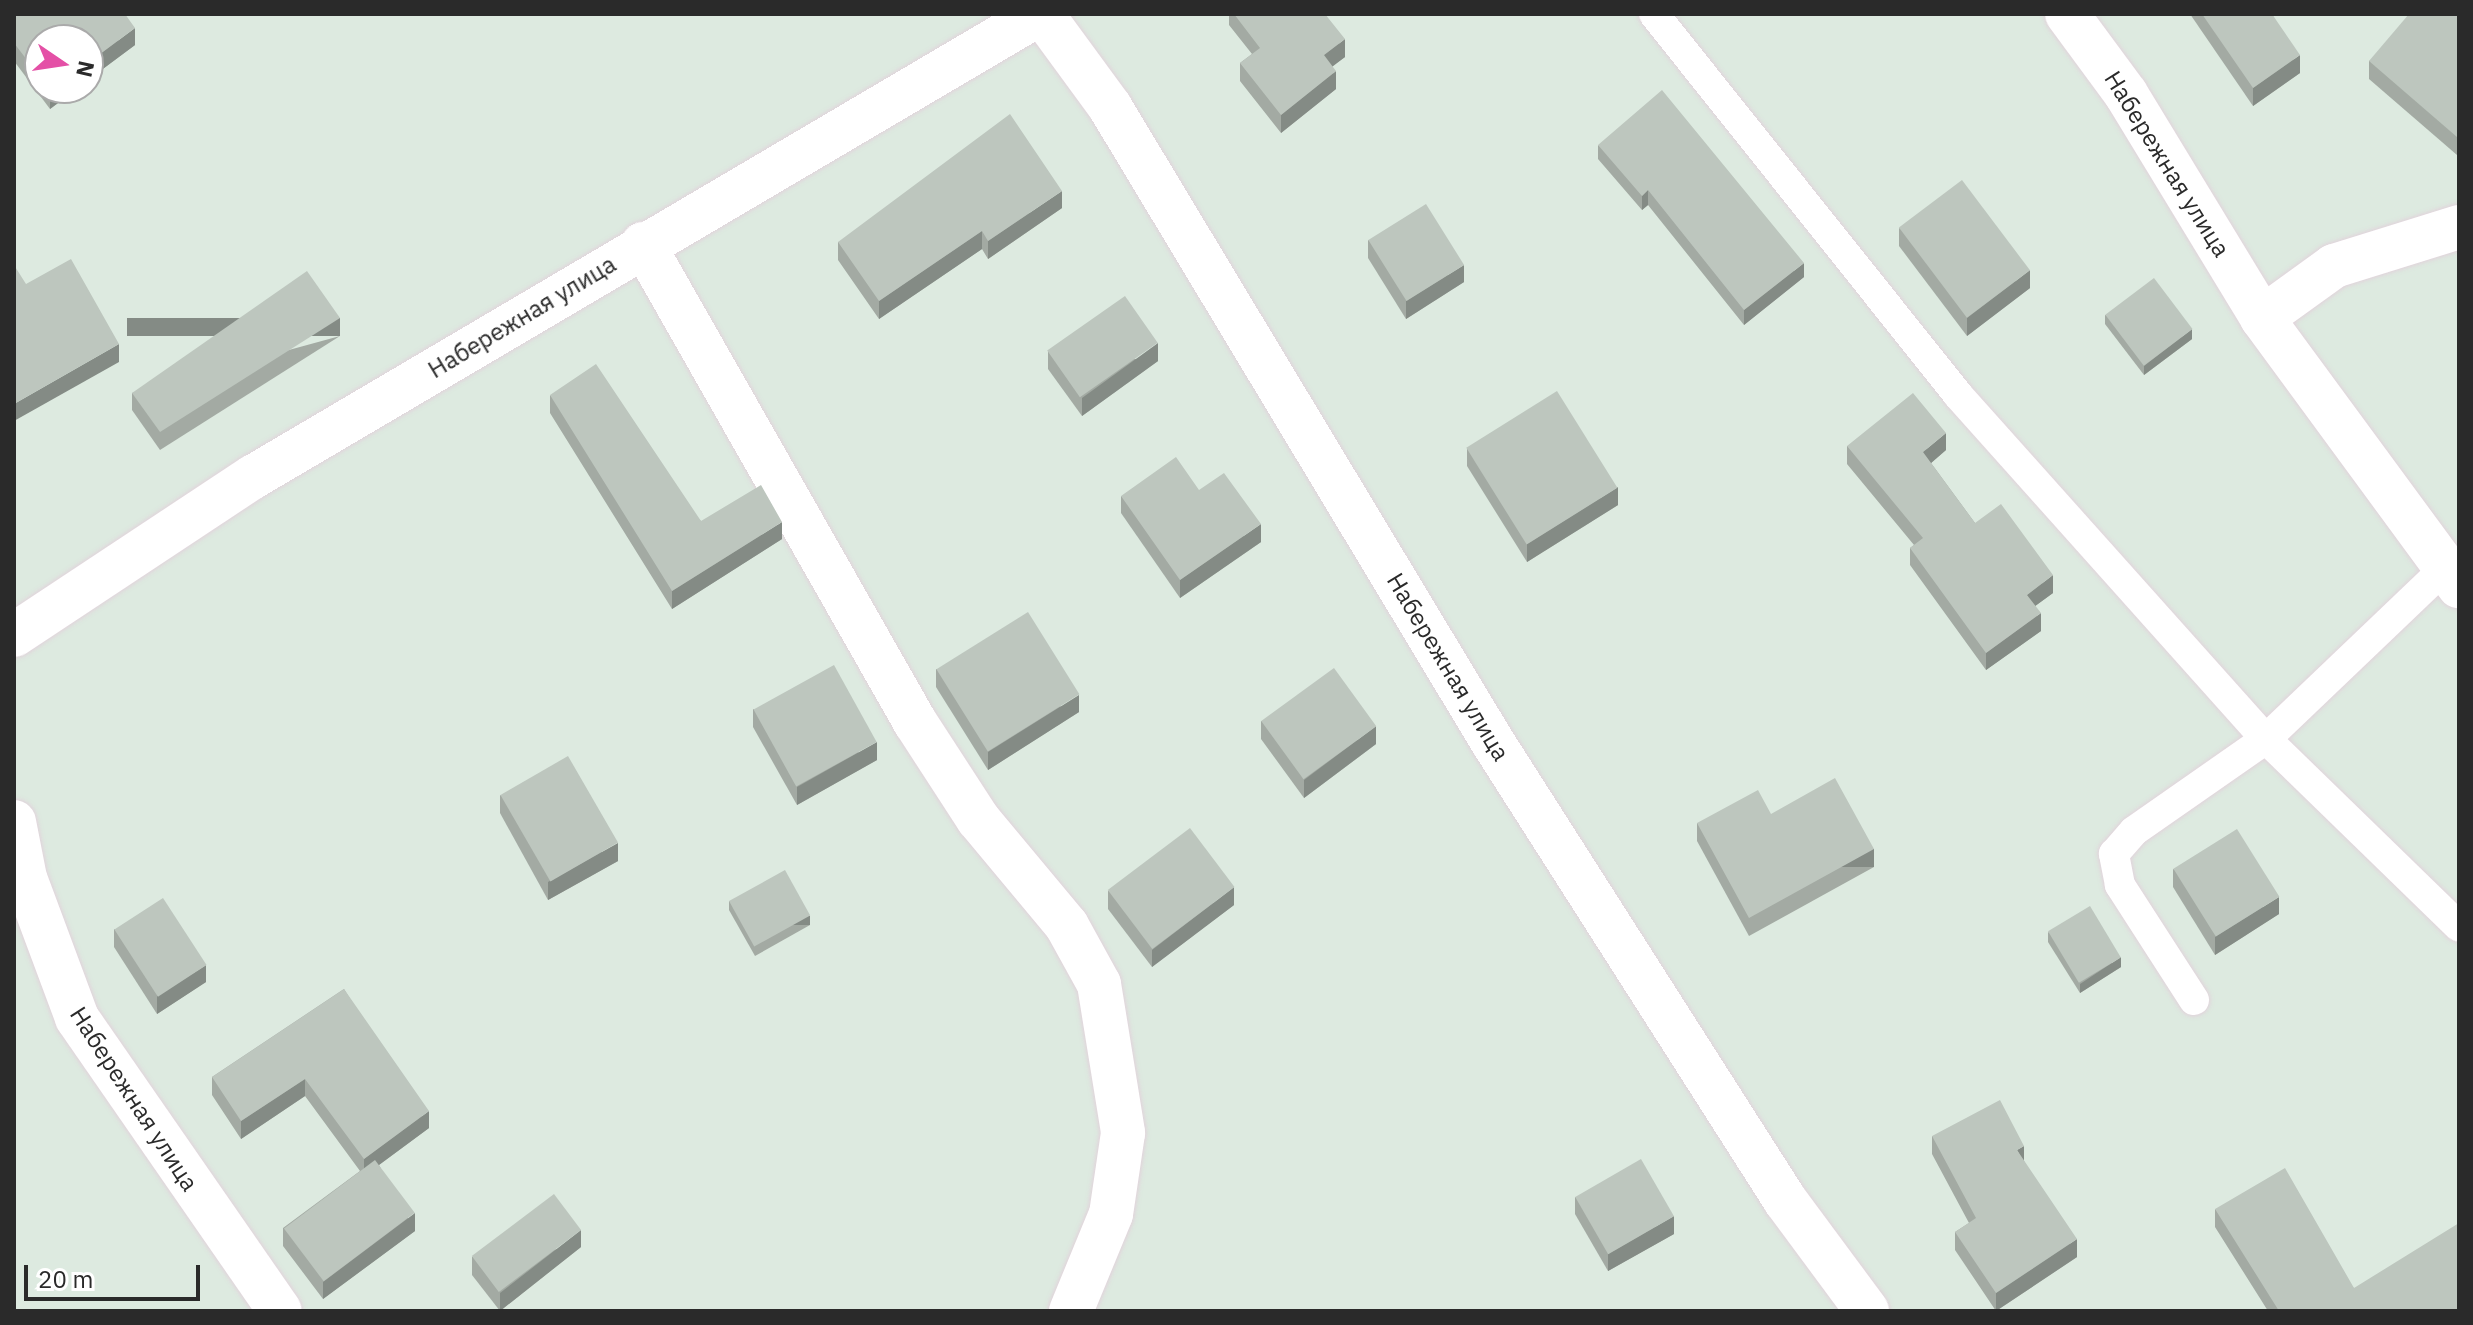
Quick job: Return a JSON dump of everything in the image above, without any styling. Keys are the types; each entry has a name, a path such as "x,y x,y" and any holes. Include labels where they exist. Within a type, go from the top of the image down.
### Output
{"street":[{"name":"Набережная улица","path":"14,635 240,485 643,244 1041,14 1110,107 1500,754 1785,1200 1867,1311"},
{"name":"Набережная улица","path":"2067,14 2126,94 2262,318 2452,577"},
{"path":"2262,318 2334,266 2455,235"},
{"path":"643,244 915,722 978,819 1067,926 1099,984 1123,1133 1111,1214 1071,1311"},
{"name":"Набережная улица","path":"14,822 25,878 77,1018 280,1311"}],"lane":[{"path":"1654,14 1958,395 2266,739 2459,927"},
{"path":"2194,1000 2120,885 2114,854 2134,831 2266,739 2452,577"}],"building":[{"path":"14,14 125,14 135,28 104,51 104,24 24,24 24,56 14,43"},
{"path":"1234,14 1325,14 1345,39 1324,55 1336,71 1281,115 1240,63 1260,48"},
{"path":"2202,14 2272,14 2300,55 2253,88"},
{"path":"2409,14 2459,14 2457,137 2369,61"},
{"path":"1662,90 1804,263 1744,310 1648,190 1642,196 1598,145"},
{"path":"1010,114 1062,191 988,241 982,231 879,301 838,242"},
{"path":"1962,180 2030,270 1967,318 1899,228"},
{"path":"1426,204 1464,265 1406,301 1368,240"},
{"path":"71,259 119,344 14,404 14,265 26,284"},
{"path":"307,271 340,318 160,432 132,393"},
{"path":"2154,278 2193,329 2144,366 2105,315"},
{"path":"1125,296 1158,343 1080,397 1047,350"},
{"path":"596,364 701,521 761,485 782,522 672,591 550,395"},
{"path":"1557,391 1617,488 1527,544 1466,448"},
{"path":"1913,393 1946,433 1923,452 1975,523 2001,504 2053,575 2027,595 2041,613 1986,653 1910,548 1923,538 1847,446"},
{"path":"1176,457 1199,490 1224,473 1261,524 1180,580 1121,496"},
{"path":"1028,612 1079,694 988,751 936,669"},
{"path":"834,665 877,742 796,787 754,710"},
{"path":"1334,668 1376,726 1304,779 1261,721"},
{"path":"568,756 618,843 550,882 500,795"},
{"path":"1835,778 1874,849 1749,918 1697,823 1758,790 1771,814"},
{"path":"1190,828 1235,887 1152,949 1108,890"},
{"path":"2237,829 2279,897 2216,937 2173,869"},
{"path":"785,870 810,915 754,947 729,901"},
{"path":"163,898 207,965 158,997 114,930"},
{"path":"2090,906 2121,957 2079,983 2048,931"},
{"path":"344,989 429,1111 364,1159 305,1079 241,1121 212,1077"},
{"path":"2000,1100 2024,1146 2017,1150 2077,1239 1996,1293 1955,1232 1976,1218 1932,1136"},
{"path":"1641,1159 1674,1216 1608,1254 1575,1197"},
{"path":"375,1160 415,1213 324,1281 284,1229"},
{"path":"2285,1168 2354,1288 2459,1223 2459,1311 2279,1311 2215,1209"},
{"path":"554,1194 581,1230 499,1292 472,1256"}]}
